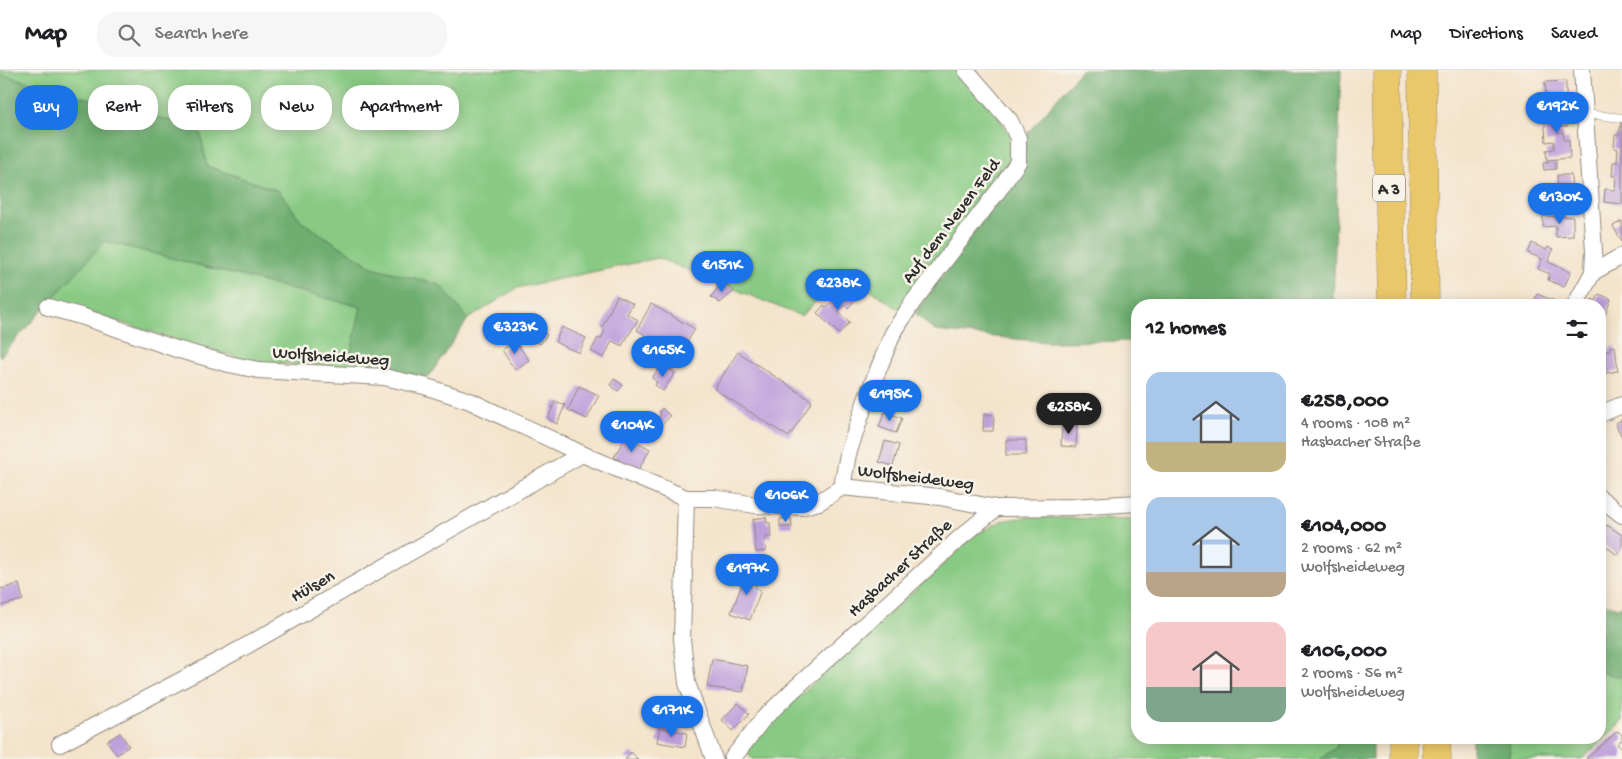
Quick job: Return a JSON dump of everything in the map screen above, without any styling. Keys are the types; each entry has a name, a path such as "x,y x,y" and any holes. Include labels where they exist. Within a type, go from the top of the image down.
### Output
{"highway":[{"name":"A 3","path":"1387,70 1392,299"},
{"name":"A 3","path":"1422,70 1425,299"},
{"path":"1403,744 1403,759"},
{"path":"1436,744 1437,759"}],"street":[{"name":"Auf dem Neuen Feld","path":"842,488 848,454 867,397 893,333 913,302 1018,162 1018,138 1010,121 966,70"},
{"path":"1578,299 1593,272 1594,251 1582,70"},
{"path":"1593,272 1622,256"},
{"name":"Wolfsheideweg","path":"48,307 228,364 258,370 376,376 424,386 470,401 582,454 686,498 714,498 755,505 800,507 819,502 842,488 940,497 996,508"},
{"path":"1606,412 1622,405"},
{"name":"Hülsen","path":"60,744 239,650 582,454"},
{"path":"686,498 682,639 684,661 687,683 714,759"},
{"path":"996,508 1072,507 1131,503"},
{"path":"1606,503 1622,515"},
{"name":"Hasbacher Straße","path":"732,759 763,719 790,693 961,537 996,508"}],"lane":[{"path":"1586,114 1622,118"}],"green space":[{"path":"0,70 959,70 982,93 1010,135 1010,158 998,184 900,310 846,273 801,316 658,258 517,288 468,319 440,285 372,267 302,222 279,191 207,166 126,130 158,130 158,85 88,85 88,113 78,109 78,85 25,85 0,74"},
{"path":"1081,70 1341,70 1333,299 1131,299 1131,341 1046,342 935,331 915,313 1016,174 1024,156 1027,134"},
{"path":"0,74 40,85 15,85 15,130 78,130 78,95 88,98 88,130 158,130 158,117 168,120 168,130 200,130 207,166 279,191 302,222 372,267 440,285 468,319 428,378 385,369 350,357 361,307 105,241 0,357"},
{"path":"105,241 361,307 385,369 258,362 191,345 45,298"},
{"path":"1027,517 1131,520 1131,744 1337,744 1337,747 1320,759 753,759 745,752 785,709 975,535 1001,521"},
{"path":"1606,603 1617,608 1622,606 1622,677 1606,673"},
{"path":"1606,673 1622,677 1622,720 1606,737"},
{"path":"1337,744 1373,744 1373,759 1320,759 1337,747"},
{"path":"1472,744 1509,744 1510,759 1472,759"},
{"path":"1509,744 1598,744 1582,759 1510,759"}],"building":[{"path":"1566,81 1566,98 1557,99 1558,104 1531,106 1530,97 1546,96 1545,82"},
{"path":"1567,110 1568,126 1557,127 1558,133 1563,132 1564,140 1569,140 1570,158 1547,160 1546,150 1554,149 1554,141 1546,142 1544,111"},
{"path":"1621,121 1622,204 1604,202 1605,189 1615,190 1616,176 1612,176 1613,162 1617,162 1618,149 1614,148 1615,135 1619,135"},
{"path":"1556,162 1556,169 1544,170 1543,163"},
{"path":"1557,175 1571,175 1572,200 1558,200"},
{"path":"1543,216 1573,217 1573,236 1556,237 1556,226 1543,227"},
{"path":"1622,221 1622,242 1613,226"},
{"path":"1532,243 1546,250 1548,247 1553,250 1548,262 1571,272 1564,287 1548,280 1550,274 1538,269 1542,259 1528,253"},
{"path":"723,281 734,291 720,303 711,297"},
{"path":"849,288 858,297 848,308 845,305 838,312 850,322 839,334 817,313 824,305 826,308 840,293 842,295"},
{"path":"1537,294 1550,299 1535,299"},
{"path":"1599,294 1611,299 1606,313 1606,299 1597,299"},
{"path":"617,296 633,304 627,314 638,320 622,346 612,341 604,358 591,351 598,338 601,339 605,330 602,327"},
{"path":"651,304 695,329 679,356 637,330"},
{"path":"525,317 547,335 540,344 517,326"},
{"path":"562,327 586,338 579,353 555,342"},
{"path":"515,341 529,360 515,370 502,350"},
{"path":"1615,346 1618,371 1606,373 1606,351 1610,350 1610,347"},
{"path":"738,352 812,401 789,437 714,389"},
{"path":"660,366 665,370 667,367 675,373 663,391 655,385 657,382 652,378"},
{"path":"614,379 623,385 618,391 610,385"},
{"path":"579,386 599,395 587,419 568,410"},
{"path":"555,401 565,405 557,424 548,419"},
{"path":"662,408 670,416 661,426 656,420 661,414 659,412"},
{"path":"885,412 902,418 896,433 879,427"},
{"path":"984,414 994,415 993,431 983,431"},
{"path":"1622,420 1622,437 1615,423"},
{"path":"1062,424 1077,424 1076,447 1061,446"},
{"path":"626,436 650,449 638,471 614,457"},
{"path":"1006,440 1026,440 1026,455 1006,455"},
{"path":"885,441 899,445 893,466 879,462"},
{"path":"766,517 767,523 770,523 771,537 765,537 766,551 756,552 753,519"},
{"path":"791,518 792,527 780,527 780,519"},
{"path":"1606,526 1622,535 1622,548 1617,555 1606,546"},
{"path":"742,570 759,577 755,588 761,590 750,620 731,613 742,584 738,583"},
{"path":"19,584 23,600 0,606 0,589"},
{"path":"712,659 748,666 743,692 707,687"},
{"path":"738,703 749,714 733,731 722,720"},
{"path":"664,711 677,712 676,723 663,722"},
{"path":"660,728 687,733 685,747 657,742"},
{"path":"1618,731 1622,735 1622,740 1617,744 1622,749 1622,759 1586,759 1603,744 1606,744 1606,742"},
{"path":"120,733 129,746 117,755 107,741"},
{"path":"631,752 638,759 625,759"}]}
